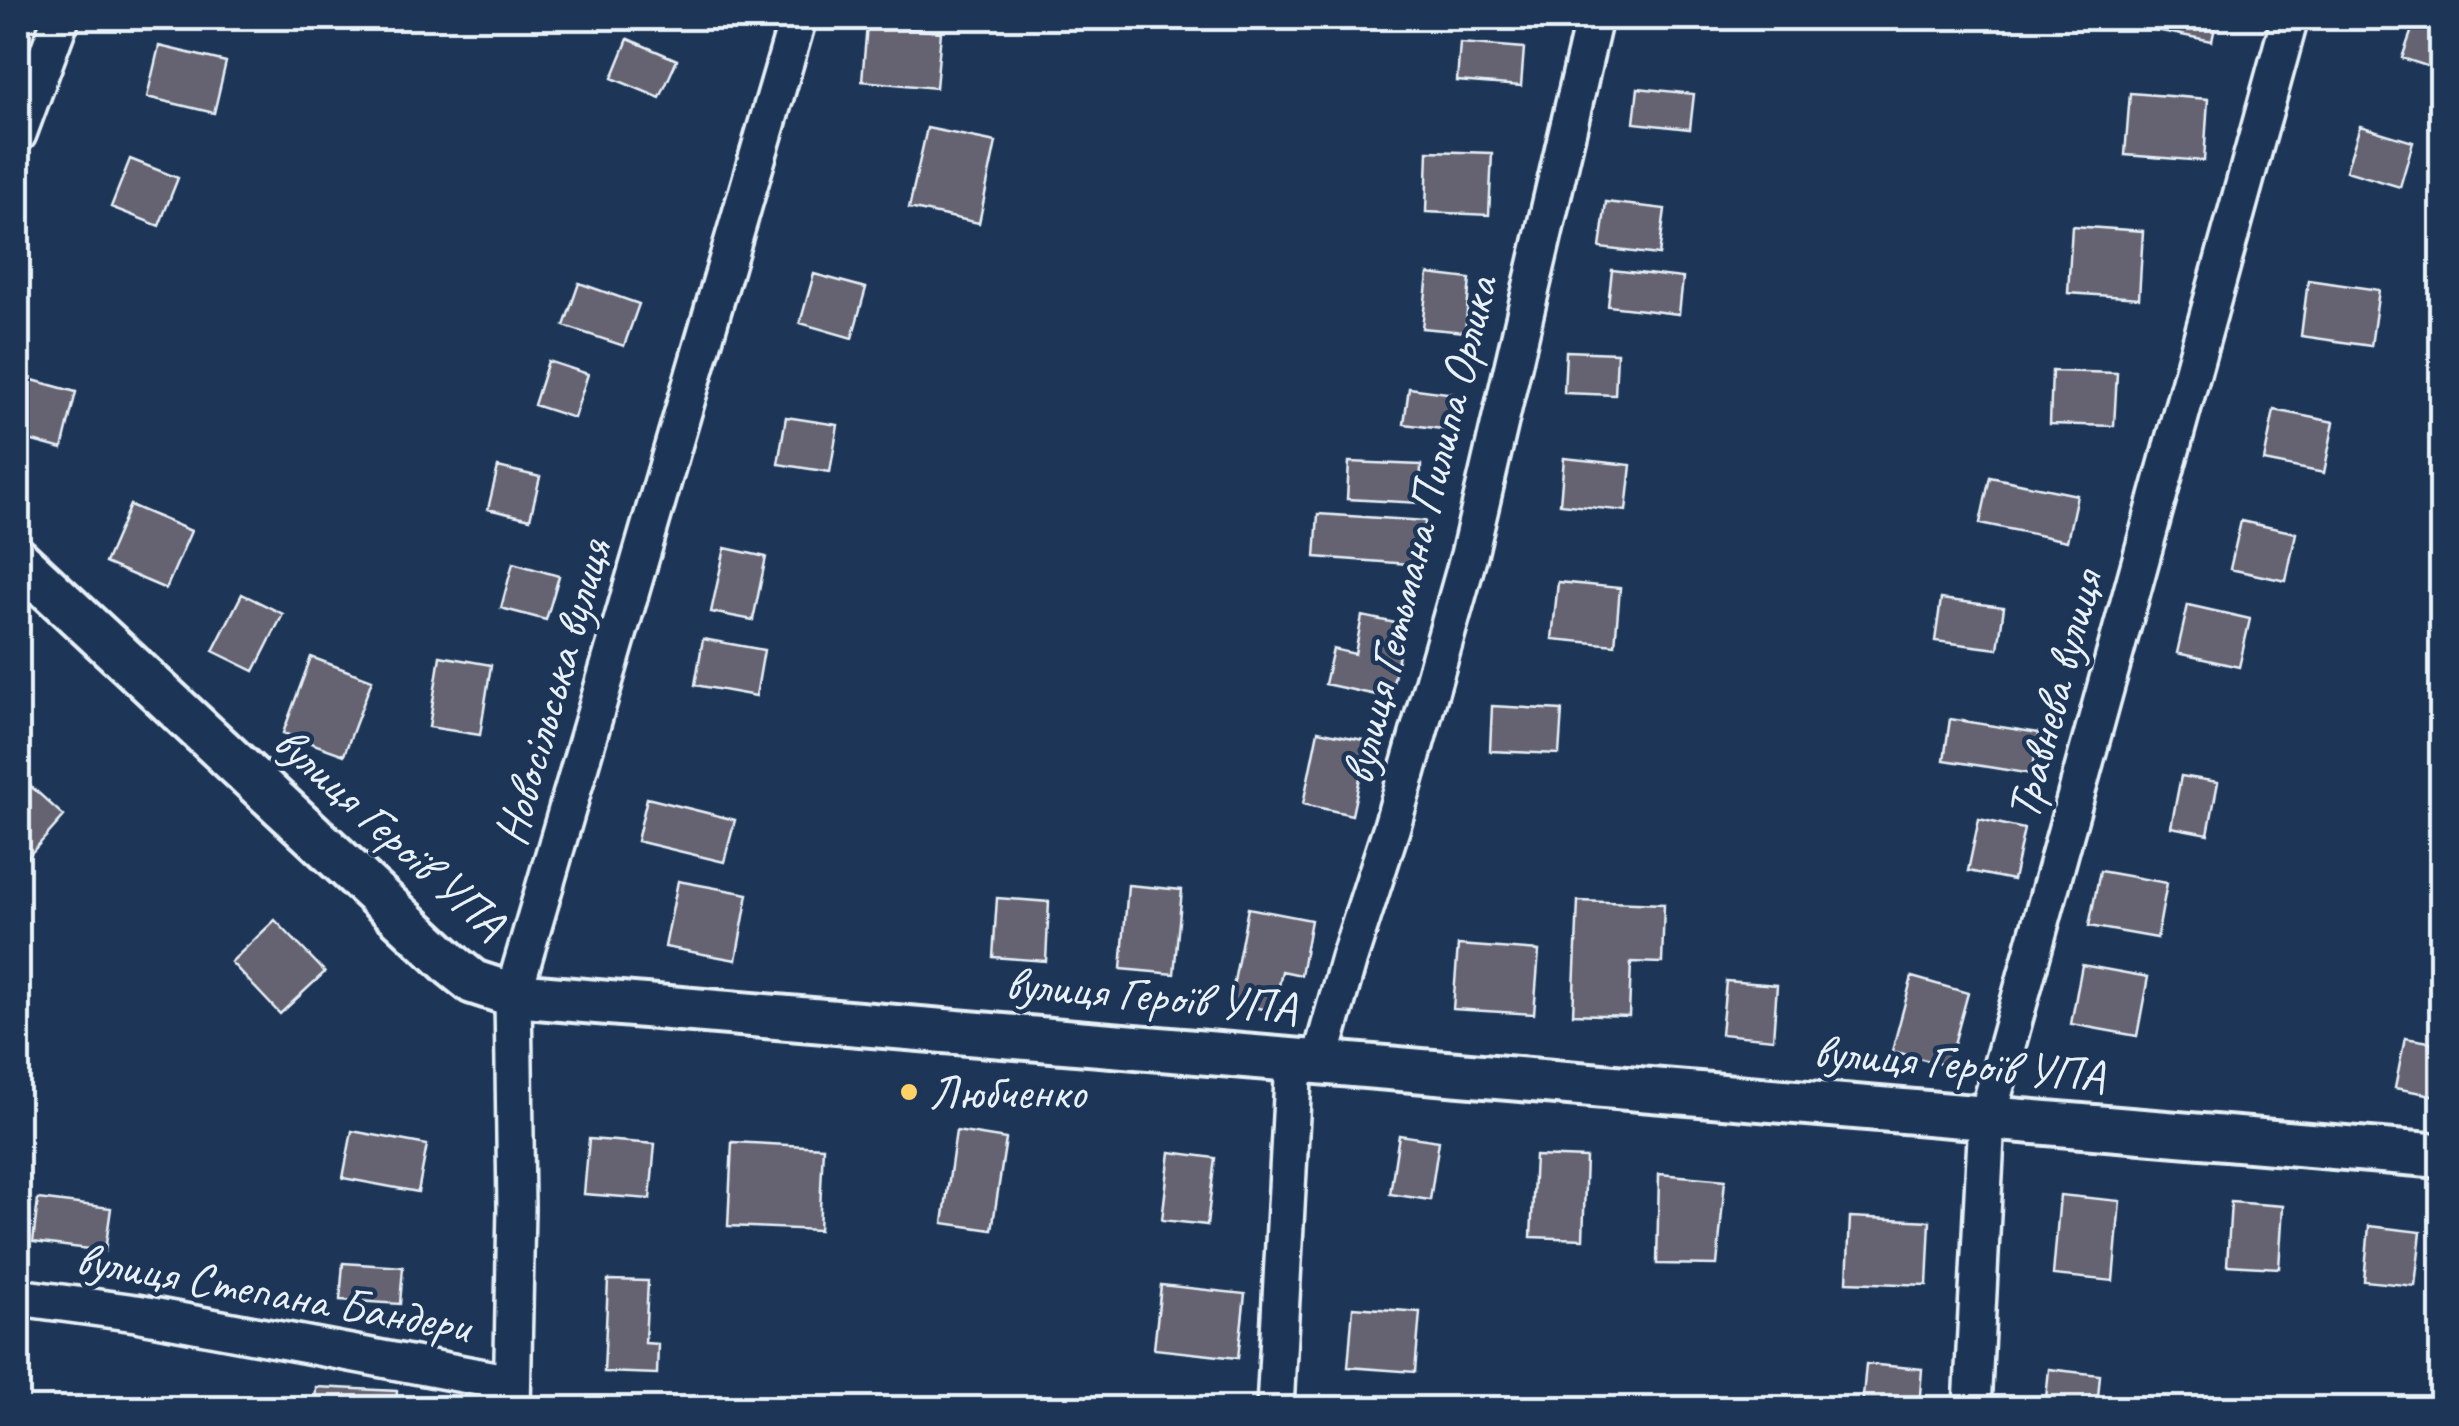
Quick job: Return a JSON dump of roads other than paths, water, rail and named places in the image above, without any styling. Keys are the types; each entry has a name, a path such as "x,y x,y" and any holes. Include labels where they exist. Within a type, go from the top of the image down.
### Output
{"street":[{"path":"18,134 61,18"},
{"name":"Новосільська вулиця","path":"512,1396 516,1207 514,994 798,18"},
{"name":"вулиця Гетьмана Пилипа Орлика","path":"1275,1408 1307,1061 1349,958 1392,826 1469,556 1594,18"},
{"name":"Травнева вулиця","path":"1972,1408 1987,1118 2290,18"},
{"name":"вулиця Героїв УПА","path":"18,560 453,966 473,982 514,994 2442,1156"},
{"name":"вулиця Степана Бандери","path":"18,1296 136,1313 512,1396"}],"place":[{"name":"Любченко","path":"909,1092"}]}
